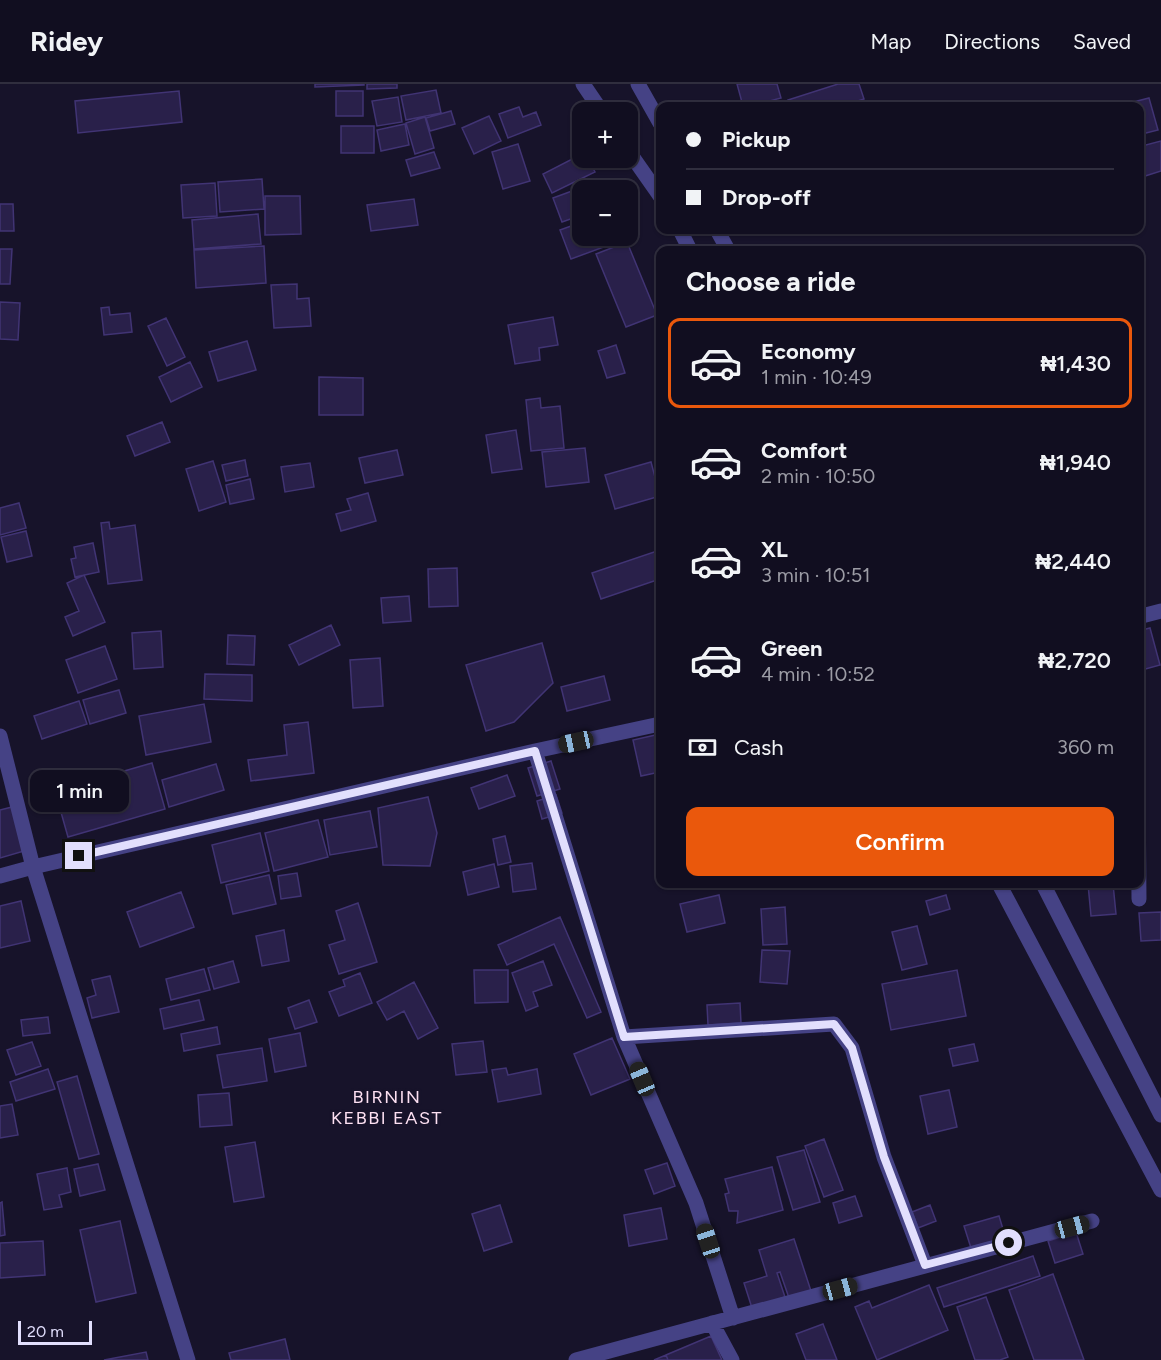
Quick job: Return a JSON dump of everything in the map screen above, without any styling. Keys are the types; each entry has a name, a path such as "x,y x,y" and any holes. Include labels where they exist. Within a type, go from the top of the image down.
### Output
{"street":[{"path":"583,84 595,102"},
{"path":"638,84 656,116"},
{"path":"638,164 656,190"},
{"path":"1144,615 1161,611"},
{"path":"0,876 656,725"},
{"path":"0,736 33,867 188,1360"},
{"path":"535,751 624,1037 696,1203 733,1318"},
{"path":"1001,888 1161,1190"},
{"path":"1045,888 1161,1115"},
{"path":"1139,888 1139,899"},
{"path":"624,1037 834,1024 852,1048 884,1157 925,1265"},
{"path":"576,1360 1092,1221"},
{"path":"712,1323 732,1360"}],"building":[{"path":"315,84 364,84 364,85 315,87"},
{"path":"367,84 397,84 397,88 367,89"},
{"path":"737,84 777,84 781,98 766,102 742,102"},
{"path":"838,84 859,84 864,99 855,102 789,102 788,100"},
{"path":"436,90 441,113 406,120 401,96"},
{"path":"179,91 182,122 78,133 75,101"},
{"path":"336,91 363,91 363,116 336,116"},
{"path":"398,97 402,122 377,126 372,101"},
{"path":"1149,98 1158,130 1144,134 1144,102 1134,102"},
{"path":"519,107 523,117 536,112 541,125 508,138 499,114"},
{"path":"451,111 455,124 430,131 426,118"},
{"path":"489,116 501,141 474,154 462,128"},
{"path":"425,117 434,148 415,154 406,123"},
{"path":"405,124 409,145 381,151 377,130"},
{"path":"341,126 374,126 374,153 341,153"},
{"path":"1161,141 1161,171 1144,176 1144,145"},
{"path":"518,144 530,181 503,189 492,152"},
{"path":"434,152 440,168 411,176 406,160"},
{"path":"572,159 572,168 593,168 595,172 579,180 572,180 572,183 552,193 543,174"},
{"path":"262,179 264,209 220,212 218,182"},
{"path":"215,183 217,216 183,218 181,185"},
{"path":"572,191 572,218 562,222 553,198"},
{"path":"265,196 300,196 301,234 265,235"},
{"path":"414,199 418,225 371,231 367,205"},
{"path":"0,204 13,204 14,231 0,231"},
{"path":"258,214 261,244 194,249 192,220"},
{"path":"572,226 572,246 606,246 571,259 560,230"},
{"path":"264,246 266,283 196,288 194,250"},
{"path":"617,246 629,246 656,313 656,315 626,327 596,254"},
{"path":"0,249 12,249 10,284 0,284"},
{"path":"297,284 297,299 309,298 311,326 274,328 271,285"},
{"path":"0,302 20,303 18,340 0,339"},
{"path":"109,307 110,315 130,313 132,332 104,335 101,308"},
{"path":"553,317 558,345 539,348 540,360 515,364 508,325"},
{"path":"166,318 185,357 167,366 148,326"},
{"path":"247,341 256,370 218,381 209,352"},
{"path":"616,345 625,373 607,378 598,351"},
{"path":"190,362 202,387 171,402 159,377"},
{"path":"319,377 363,378 363,415 319,415"},
{"path":"540,398 541,408 560,406 564,448 531,451 526,400"},
{"path":"162,422 170,442 135,456 127,436"},
{"path":"516,430 522,469 492,473 486,435"},
{"path":"585,448 589,482 546,487 542,452"},
{"path":"397,450 403,475 365,483 359,458"},
{"path":"245,460 248,476 226,481 222,465"},
{"path":"213,461 226,502 199,511 186,469"},
{"path":"651,462 656,481 656,497 615,509 605,475"},
{"path":"310,463 314,487 285,492 281,467"},
{"path":"250,479 254,499 230,504 226,485"},
{"path":"368,493 376,521 341,531 336,514 351,510 347,499"},
{"path":"19,503 26,528 0,535 0,508"},
{"path":"109,522 110,529 135,525 142,580 108,584 101,523"},
{"path":"26,531 32,556 7,562 1,537"},
{"path":"93,543 99,572 75,577 71,559 76,558 74,547"},
{"path":"656,551 656,580 601,599 592,573"},
{"path":"457,568 458,606 429,607 428,569"},
{"path":"84,575 105,622 73,636 65,617 79,611 67,583"},
{"path":"409,596 411,621 383,623 381,598"},
{"path":"331,625 340,645 299,665 289,645"},
{"path":"1150,628 1160,665 1144,669 1144,630"},
{"path":"161,631 163,667 134,669 132,633"},
{"path":"228,635 255,636 254,665 227,664"},
{"path":"542,643 553,683 514,722 486,731 466,665"},
{"path":"105,646 117,679 78,693 66,660"},
{"path":"380,658 383,706 353,708 350,660"},
{"path":"205,674 252,675 252,701 204,699"},
{"path":"604,676 610,700 567,711 561,687"},
{"path":"119,690 126,713 90,724 83,700"},
{"path":"79,701 87,724 42,739 34,716"},
{"path":"204,704 211,742 146,755 139,716"},
{"path":"308,722 314,773 251,781 248,760 287,755 284,725"},
{"path":"656,735 656,773 641,776 633,740"},
{"path":"551,761 560,789 537,796 528,768"},
{"path":"152,763 165,809 68,837 55,791"},
{"path":"216,764 224,790 169,807 162,780"},
{"path":"507,775 515,796 479,809 471,788"},
{"path":"556,795 562,813 542,819 537,801"},
{"path":"428,797 437,833 430,866 383,865 378,808"},
{"path":"12,807 24,851 0,858 0,810"},
{"path":"370,811 377,847 330,855 324,820"},
{"path":"318,820 328,857 274,871 265,833"},
{"path":"260,833 269,871 221,883 212,845"},
{"path":"505,836 511,862 498,865 493,839"},
{"path":"532,863 536,889 513,892 510,866"},
{"path":"494,864 499,887 468,895 463,872"},
{"path":"297,873 301,896 281,899 278,876"},
{"path":"269,875 276,904 233,914 226,885"},
{"path":"1088,888 1113,888 1116,914 1091,916"},
{"path":"181,892 194,927 140,947 127,912"},
{"path":"719,895 725,923 687,932 680,904"},
{"path":"946,895 950,909 930,915 926,901"},
{"path":"21,901 30,941 0,948 0,906"},
{"path":"358,903 377,962 339,974 329,945 345,940 336,911"},
{"path":"785,907 787,944 763,945 761,909"},
{"path":"1161,912 1161,940 1141,941 1139,913"},
{"path":"560,917 601,1012 587,1018 554,944 507,965 498,945"},
{"path":"917,926 927,964 902,970 892,932"},
{"path":"284,930 289,961 262,966 256,936"},
{"path":"762,950 790,951 787,984 760,982"},
{"path":"233,961 239,982 214,989 208,968"},
{"path":"543,961 552,985 533,992 538,1006 526,1011 512,973"},
{"path":"204,969 210,990 171,1000 166,979"},
{"path":"474,970 508,970 508,1002 475,1003"},
{"path":"957,970 966,1016 891,1030 882,984"},
{"path":"360,973 372,1003 339,1016 329,992 345,986 343,980"},
{"path":"110,976 119,1012 92,1018 87,998 96,995 92,980"},
{"path":"414,982 438,1028 418,1039 404,1011 387,1020 377,1002"},
{"path":"199,1000 204,1020 164,1029 160,1009"},
{"path":"309,1000 317,1022 295,1029 288,1008"},
{"path":"740,1003 741,1023 708,1025 707,1005"},
{"path":"48,1017 50,1033 23,1036 21,1020"},
{"path":"217,1027 220,1044 184,1051 181,1034"},
{"path":"300,1033 306,1066 275,1072 269,1039"},
{"path":"612,1038 630,1079 591,1095 574,1054"},
{"path":"483,1041 487,1072 456,1075 452,1044"},
{"path":"32,1042 41,1066 16,1075 7,1050"},
{"path":"974,1044 978,1061 953,1066 949,1049"},
{"path":"262,1048 267,1081 223,1088 217,1055"},
{"path":"506,1068 508,1075 537,1069 541,1094 498,1102 492,1070"},
{"path":"48,1069 55,1089 16,1101 10,1082"},
{"path":"77,1076 99,1154 79,1159 57,1082"},
{"path":"949,1090 957,1127 928,1134 920,1096"},
{"path":"229,1093 232,1125 200,1127 198,1095"},
{"path":"12,1104 18,1135 0,1138 0,1106"},
{"path":"824,1139 843,1190 824,1197 805,1146"},
{"path":"255,1142 264,1197 234,1202 225,1147"},
{"path":"804,1150 820,1202 793,1210 777,1157"},
{"path":"667,1163 675,1186 654,1194 645,1170"},
{"path":"98,1164 105,1190 80,1196 74,1169"},
{"path":"772,1167 783,1210 737,1223 738,1211 729,1211 725,1194 729,1193 725,1179"},
{"path":"67,1168 71,1192 59,1195 62,1207 44,1210 37,1174"},
{"path":"855,1196 862,1216 839,1223 833,1203"},
{"path":"2,1202 5,1235 0,1236 0,1203"},
{"path":"500,1205 512,1242 484,1251 472,1214"},
{"path":"930,1205 936,1221 918,1228 912,1212"},
{"path":"661,1208 667,1239 629,1246 624,1215"},
{"path":"999,1216 1006,1239 971,1248 964,1226"},
{"path":"120,1221 136,1293 96,1302 80,1230"},
{"path":"1076,1232 1083,1254 1055,1263 1048,1241"},
{"path":"794,1239 811,1291 789,1298 780,1272 777,1273 785,1297 752,1308 744,1283 767,1276 759,1250"},
{"path":"43,1241 45,1275 0,1278 0,1243"},
{"path":"1033,1256 1040,1276 944,1307 937,1288"},
{"path":"1053,1274 1084,1360 1034,1360 1009,1290"},
{"path":"929,1285 948,1330 877,1360 855,1307 869,1301 872,1308"},
{"path":"986,1297 1008,1357 1000,1360 975,1360 957,1307"},
{"path":"823,1324 837,1360 806,1360 796,1334"},
{"path":"711,1336 722,1360 668,1360 666,1355"},
{"path":"285,1339 290,1360 231,1360 229,1353"},
{"path":"146,1352 148,1360 104,1360"},
{"path":"666,1355 668,1360 654,1360"}],"district":[{"name":"BIRNIN KEBBI EAST","path":"387,1107"}],"route":[{"path":"79,856 535,751 624,1037 834,1024 852,1048 884,1157 925,1265 1009,1243"}]}
